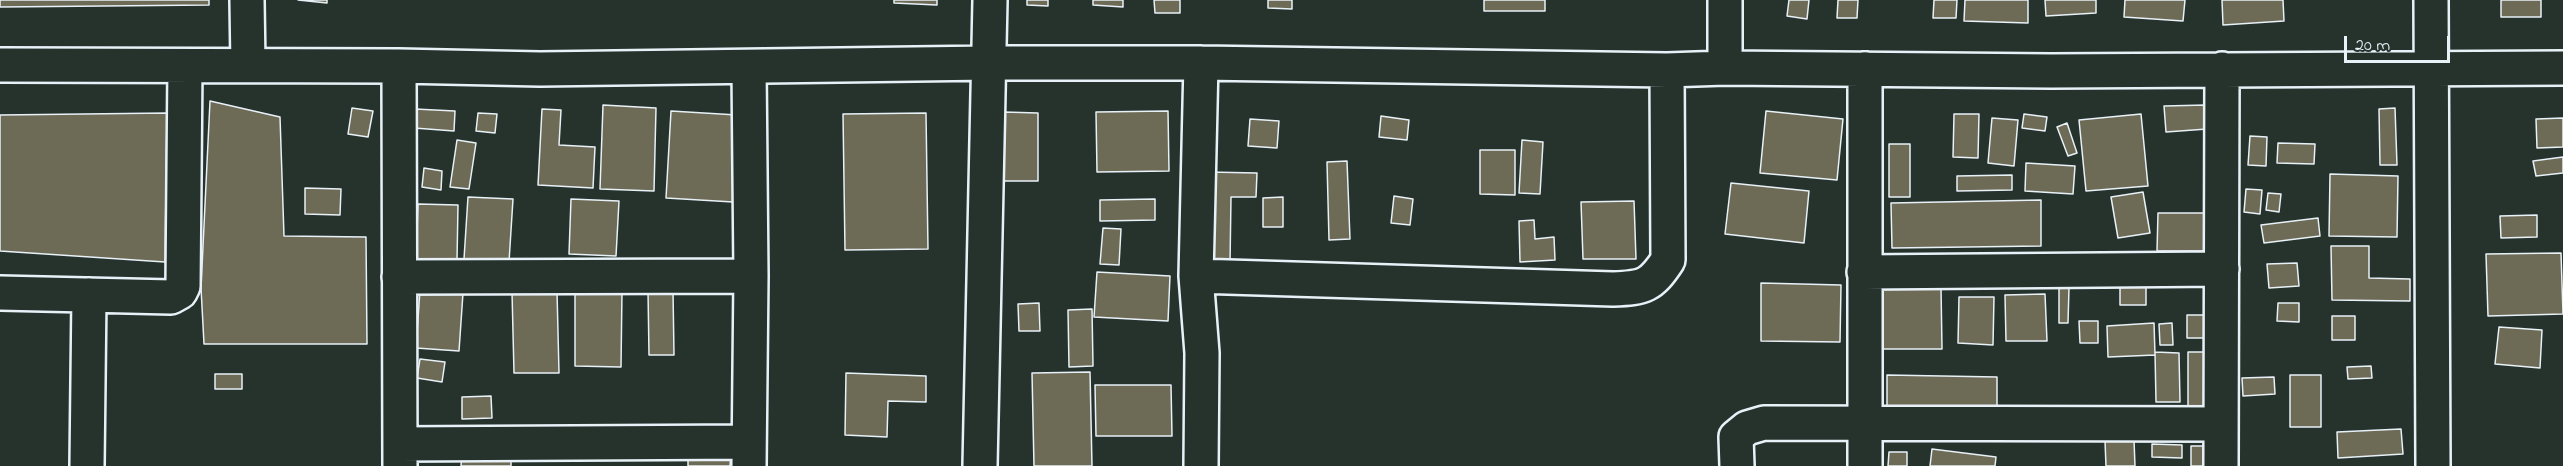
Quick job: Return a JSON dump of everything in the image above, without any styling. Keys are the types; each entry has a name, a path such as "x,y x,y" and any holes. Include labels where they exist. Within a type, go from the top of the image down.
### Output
{"street":[{"path":"247,0 248,65"},
{"path":"980,466 990,0"},
{"path":"1725,0 1725,68"},
{"path":"2431,0 2433,466"},
{"path":"0,65 399,66 540,69 990,63 1201,63 1667,70 1725,68 2563,68"},
{"path":"1201,63 1196,276 1202,353 1201,466"},
{"path":"0,293 171,297 180,292 183,286 185,66"},
{"path":"399,66 400,455 749,454 751,276 749,67"},
{"path":"1865,69 1865,466"},
{"path":"2221,466 2222,69"},
{"path":"1196,276 1602,289 1641,288 1655,279 1668,260 1667,70"},
{"path":"1864,272 2222,269"},
{"path":"399,277 751,276"},
{"path":"87,466 89,295"},
{"path":"1737,466 1737,437 1747,428 1764,423 2221,423"}],"building":[{"path":"0,0 209,0 209,5 0,7"},
{"path":"298,0 327,0 327,3"},
{"path":"894,0 937,0 937,5 894,3"},
{"path":"1027,0 1048,0 1048,6 1027,5"},
{"path":"1093,0 1123,0 1123,7 1093,5"},
{"path":"1154,0 1180,0 1180,13 1155,13"},
{"path":"1268,0 1292,0 1292,9 1268,8"},
{"path":"1484,0 1545,0 1545,11 1484,11"},
{"path":"1789,0 1809,0 1807,19 1787,16"},
{"path":"1838,0 1858,0 1857,18 1837,18"},
{"path":"1934,0 1957,0 1956,18 1933,18"},
{"path":"1965,0 2028,0 2028,23 1964,21"},
{"path":"2045,0 2096,0 2096,13 2046,16"},
{"path":"2125,0 2185,0 2183,21 2124,17"},
{"path":"2222,0 2283,0 2284,21 2223,25"},
{"path":"2501,0 2541,0 2541,17 2501,17"},
{"path":"210,101 280,117 284,236 366,237 367,344 204,344 201,288"},
{"path":"603,105 656,108 654,191 600,189"},
{"path":"2206,105 2207,129 2166,132 2164,106"},
{"path":"352,108 373,111 368,137 348,134"},
{"path":"2395,108 2397,165 2380,165 2379,109"},
{"path":"415,109 455,111 454,131 414,128"},
{"path":"542,109 561,110 559,145 595,147 593,188 538,185"},
{"path":"671,111 737,115 733,202 666,198"},
{"path":"1168,111 1169,171 1097,172 1096,112"},
{"path":"1766,111 1843,119 1837,180 1760,173"},
{"path":"1004,112 1038,113 1038,181 1003,181"},
{"path":"167,113 165,262 0,251 0,115"},
{"path":"478,113 497,114 495,133 476,131"},
{"path":"926,113 928,249 845,250 843,114"},
{"path":"1954,114 1979,114 1978,158 1953,157"},
{"path":"2024,114 2047,117 2045,131 2022,128"},
{"path":"2141,114 2148,186 2086,191 2079,120"},
{"path":"1381,116 1409,120 1407,140 1379,137"},
{"path":"1992,118 2018,120 2014,166 1988,163"},
{"path":"2563,118 2563,147 2537,148 2536,119"},
{"path":"1250,119 1279,121 1277,148 1248,146"},
{"path":"2067,123 2077,153 2068,156 2057,127"},
{"path":"2250,136 2267,137 2266,166 2248,165"},
{"path":"457,140 476,143 469,189 450,187"},
{"path":"1522,140 1543,142 1540,194 1519,193"},
{"path":"2278,143 2315,144 2314,164 2277,163"},
{"path":"1889,144 1910,144 1910,197 1889,197"},
{"path":"1480,150 1515,150 1515,195 1480,194"},
{"path":"2563,157 2563,173 2536,176 2533,161"},
{"path":"1347,161 1350,239 1329,240 1327,162"},
{"path":"2026,163 2075,166 2073,194 2025,191"},
{"path":"424,168 442,171 441,190 422,187"},
{"path":"1208,172 1257,173 1256,197 1231,197 1230,264 1206,263"},
{"path":"2330,174 2398,176 2397,237 2329,236"},
{"path":"2012,175 2012,190 1957,191 1957,176"},
{"path":"1731,183 1809,191 1804,243 1725,234"},
{"path":"305,188 341,189 340,215 305,214"},
{"path":"2246,189 2262,190 2260,214 2244,212"},
{"path":"2143,192 2150,233 2118,238 2111,197"},
{"path":"2268,193 2281,194 2279,212 2266,210"},
{"path":"1394,196 1413,199 1410,225 1391,223"},
{"path":"468,197 513,199 509,262 464,259"},
{"path":"1283,197 1283,227 1263,227 1263,198"},
{"path":"571,199 619,201 616,256 569,254"},
{"path":"1155,199 1155,220 1100,221 1100,200"},
{"path":"2041,200 2041,246 1892,248 1891,203"},
{"path":"1634,201 1636,259 1583,259 1581,202"},
{"path":"418,204 458,205 457,261 416,260"},
{"path":"2158,213 2210,213 2210,251 2157,251"},
{"path":"2537,215 2537,237 2501,238 2500,216"},
{"path":"2318,218 2320,236 2264,243 2261,225"},
{"path":"1534,220 1535,239 1554,237 1555,260 1520,262 1519,221"},
{"path":"1103,228 1121,229 1119,265 1100,264"},
{"path":"2331,246 2369,246 2369,278 2410,279 2410,301 2332,300"},
{"path":"2561,253 2563,314 2488,316 2486,254"},
{"path":"2297,263 2299,286 2269,288 2267,264"},
{"path":"1097,272 1170,276 1168,321 1094,317"},
{"path":"1761,283 1841,285 1840,342 1761,341"},
{"path":"2120,285 2146,285 2146,305 2120,305"},
{"path":"1882,287 1941,287 1942,349 1881,349"},
{"path":"2059,288 2069,288 2068,323 2059,323"},
{"path":"420,290 463,293 459,351 416,348"},
{"path":"575,290 622,291 621,367 575,366"},
{"path":"557,291 559,373 514,373 512,292"},
{"path":"648,291 673,291 674,355 649,355"},
{"path":"2045,294 2047,341 2006,341 2005,295"},
{"path":"1959,297 1994,297 1993,345 1958,343"},
{"path":"1039,303 1040,331 1019,331 1018,304"},
{"path":"2278,303 2299,303 2299,322 2277,321"},
{"path":"1092,309 1093,366 1069,367 1068,310"},
{"path":"2187,315 2209,315 2209,338 2187,338"},
{"path":"2332,316 2355,316 2355,340 2332,340"},
{"path":"2079,321 2098,321 2098,343 2080,343"},
{"path":"2154,323 2155,355 2108,357 2107,326"},
{"path":"2172,323 2173,345 2160,345 2159,324"},
{"path":"2499,327 2542,330 2540,368 2495,364"},
{"path":"2155,352 2179,353 2180,402 2156,402"},
{"path":"2188,352 2217,352 2216,414 2188,414"},
{"path":"420,359 445,362 442,382 417,378"},
{"path":"2371,366 2372,378 2348,379 2347,367"},
{"path":"1090,372 1092,466 1034,466 1032,373"},
{"path":"846,373 926,376 926,402 888,401 887,437 845,435"},
{"path":"215,374 242,374 242,389 215,389"},
{"path":"1887,375 1997,377 1997,412 1887,411"},
{"path":"2290,375 2321,375 2321,427 2290,427"},
{"path":"2274,377 2275,394 2243,396 2242,378"},
{"path":"1095,385 1171,385 1172,436 1096,436"},
{"path":"491,396 492,418 462,419 462,397"},
{"path":"2401,429 2403,454 2338,458 2337,432"},
{"path":"2134,440 2135,466 2106,466 2105,441"},
{"path":"2152,444 2182,445 2182,458 2152,457"},
{"path":"2191,446 2214,446 2214,466 2191,466"},
{"path":"688,449 731,452 730,466 688,466"},
{"path":"1932,449 1996,457 1995,466 1930,466"},
{"path":"1889,452 1907,452 1907,466 1888,466"},
{"path":"462,453 511,453 511,466 461,466"}]}
